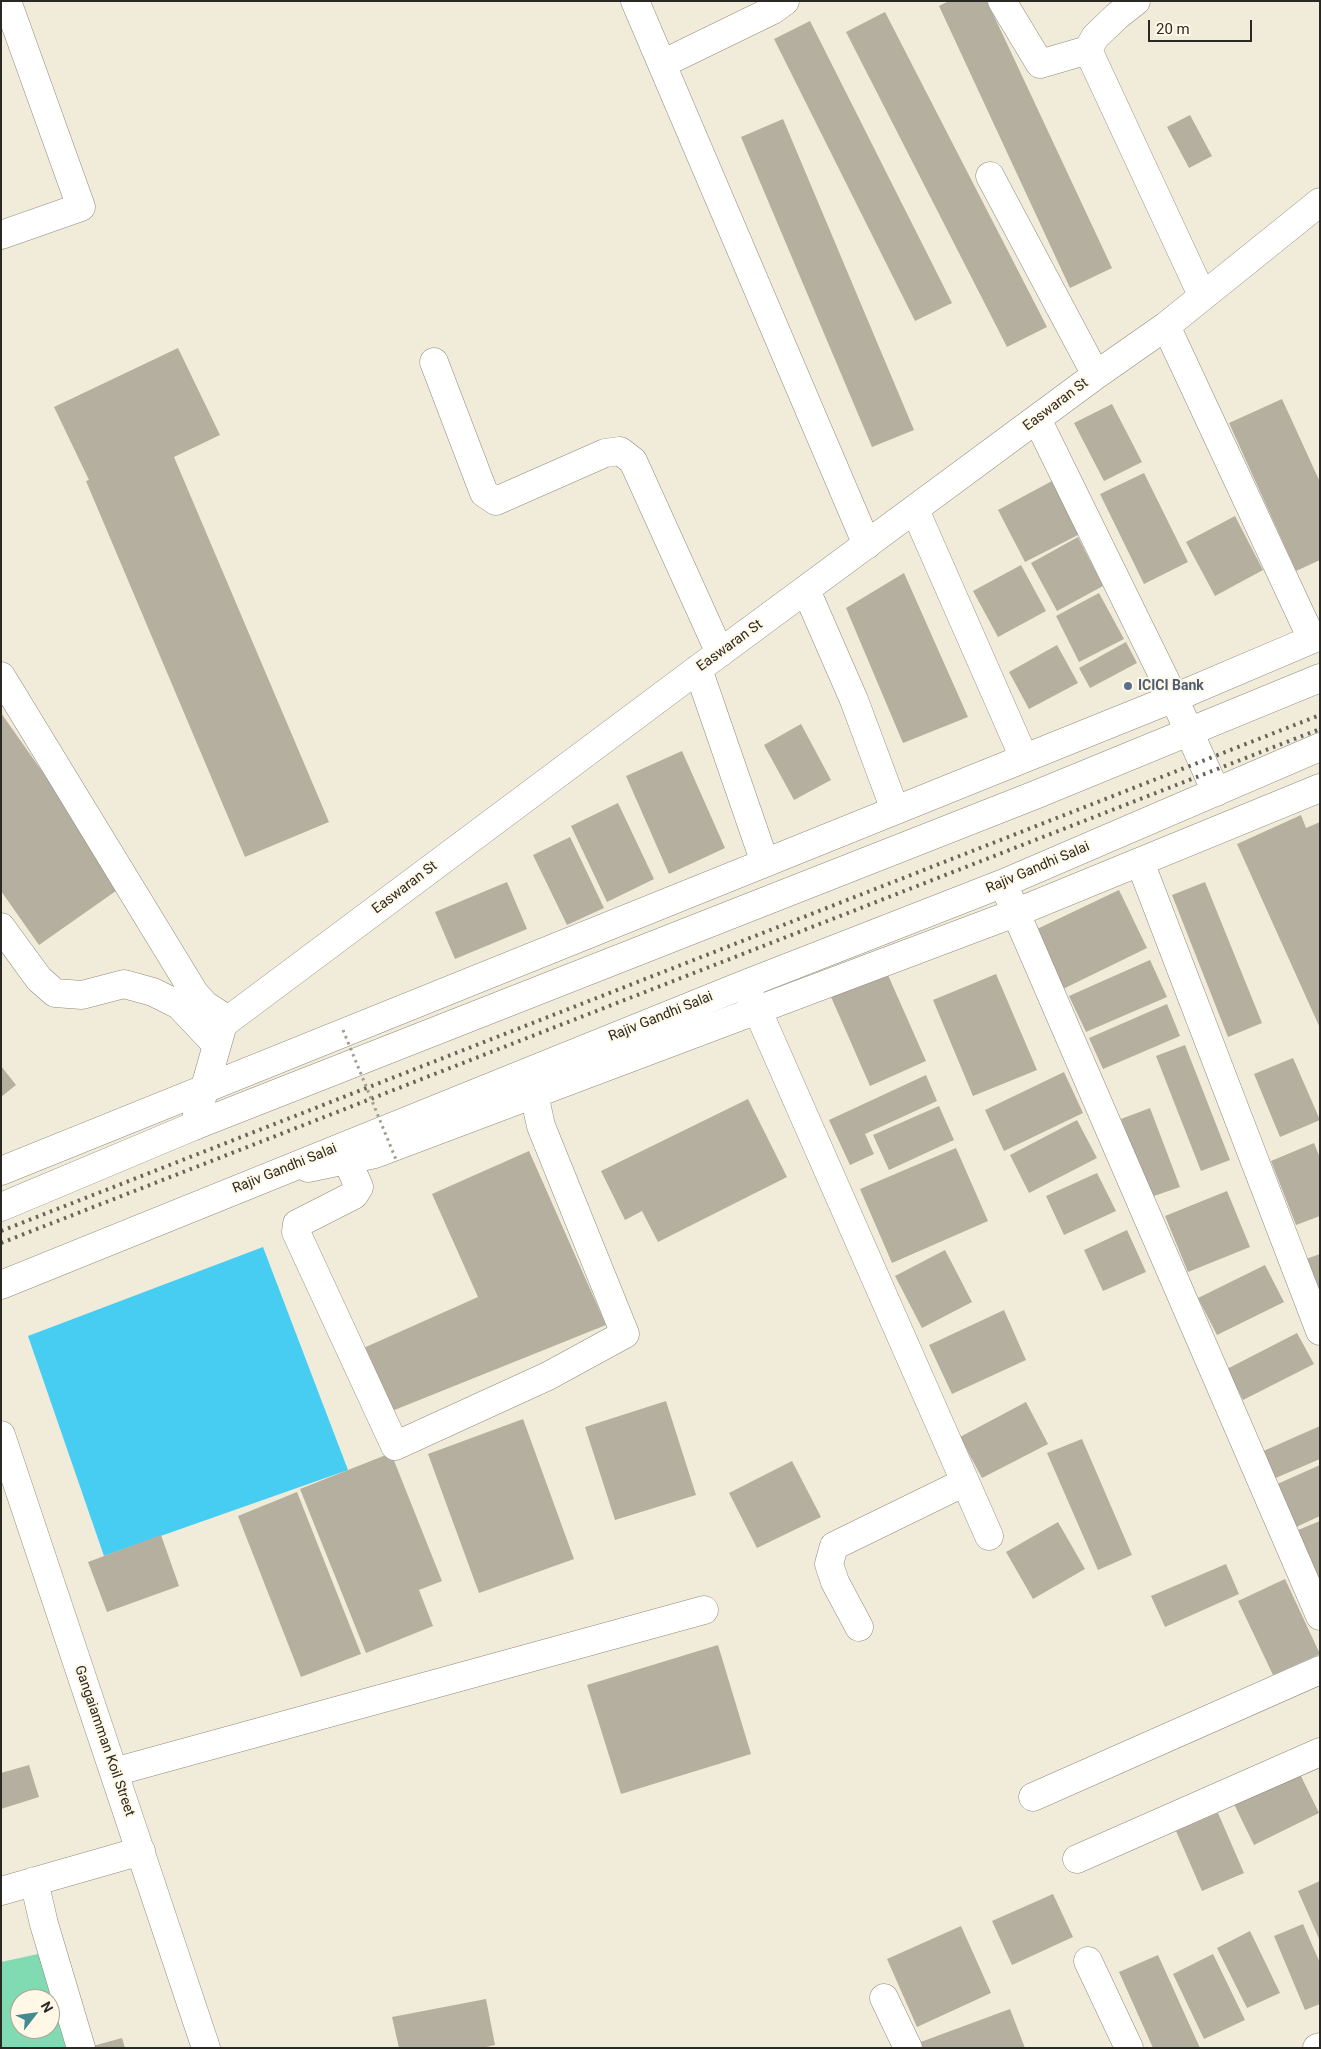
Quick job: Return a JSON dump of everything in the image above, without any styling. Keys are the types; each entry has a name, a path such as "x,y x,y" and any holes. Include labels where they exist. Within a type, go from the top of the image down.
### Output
{"street":[{"path":"1,235 81,208 7,1"},
{"path":"635,1 867,545"},
{"path":"662,64 773,10 785,1"},
{"path":"1002,1 1040,64 1088,50 1101,32 1136,1"},
{"path":"1088,50 1202,295"},
{"path":"990,176 1096,375"},
{"name":"Easwaran St","path":"222,1032 698,669 1096,375 1166,326 1202,295 1320,202"},
{"path":"2,1169 1174,698 1316,638 1166,326"},
{"path":"434,362 484,493 496,501 605,453 620,451 633,461 720,653"},
{"path":"1037,419 1174,698 1216,792"},
{"path":"915,510 1024,758"},
{"path":"806,590 854,700 895,810"},
{"path":"698,669 765,863"},
{"path":"1,676 195,994 222,1032"},
{"path":"1,1207 194,1126 1007,806 1320,678"},
{"name":"Rajiv Gandhi Salai","path":"1,1286 265,1177 743,985 1004,883 1320,747"},
{"path":"265,1177 376,1154 757,1009 1015,914 1320,788"},
{"path":"1140,862 1320,1331"},
{"path":"1004,883 1015,914 1320,1616"},
{"path":"1,927 39,979 55,993 82,995 124,984 153,992 179,1005 222,1032"},
{"path":"743,985 757,1009 989,1536"},
{"path":"194,1126 222,1032"},
{"path":"347,1160 359,1187 354,1195 297,1224 296,1232 395,1446 548,1376 624,1334 541,1126 534,1094"},
{"name":"Gangaiamman Koil Street","path":"1,1435 206,2048"},
{"path":"859,1627 829,1564 834,1546 965,1482"},
{"path":"114,1772 704,1610"},
{"path":"1033,1797 1320,1670"},
{"path":"1077,1859 1320,1752"},
{"path":"1,1891 141,1851"},
{"path":"34,1881 44,1924 81,2048"},
{"path":"1088,1961 1129,2048"},
{"path":"884,1998 908,2048"}],"path":[{"path":"342,1030 397,1162"}],"green space":[{"path":"43,1953 53,1989 10,1989 10,2039 60,2039 60,2013 70,2048 1,2048 1,1962"}],"water":[{"path":"263,1247 348,1470 104,1556 28,1336"}],"building":[{"path":"949,1 987,1 1112,268 1070,288 939,6"},
{"path":"885,12 1047,327 1007,347 846,32"},
{"path":"810,21 952,303 915,321 774,39"},
{"path":"1190,115 1212,156 1189,168 1167,127"},
{"path":"783,119 914,430 872,447 741,137"},
{"path":"178,348 220,435 174,457 329,822 245,857 86,481 89,480 54,407"},
{"path":"1282,399 1320,482 1320,560 1296,571 1229,423"},
{"path":"1112,404 1142,462 1104,481 1074,423"},
{"path":"1144,473 1188,562 1144,584 1100,494"},
{"path":"1052,481 1080,534 1025,562 998,510"},
{"path":"1235,516 1263,570 1215,596 1186,542"},
{"path":"1078,537 1103,586 1057,611 1031,563"},
{"path":"1021,565 1046,611 998,637 973,591"},
{"path":"904,573 968,717 903,743 846,608"},
{"path":"1099,593 1124,639 1079,662 1056,616"},
{"path":"1126,642 1137,663 1090,688 1079,668"},
{"path":"1057,645 1078,683 1029,709 1009,672"},
{"path":"1,713 123,886 39,945 1,891"},
{"path":"801,724 831,780 794,800 764,745"},
{"path":"682,751 725,848 669,874 626,776"},
{"path":"618,803 654,879 607,902 571,826"},
{"path":"1301,815 1306,828 1320,822 1320,1028 1237,844"},
{"path":"570,837 604,908 567,925 533,855"},
{"path":"507,882 527,929 455,959 435,912"},
{"path":"1205,882 1262,1023 1228,1037 1172,895"},
{"path":"1119,890 1147,948 1063,989 1035,930"},
{"path":"1150,960 1167,997 1086,1032 1069,996"},
{"path":"884,966 926,1061 870,1086 828,990"},
{"path":"996,974 1037,1070 973,1096 933,1000"},
{"path":"1167,1004 1180,1036 1103,1069 1089,1038"},
{"path":"1185,1045 1230,1160 1201,1171 1156,1056"},
{"path":"1293,1058 1320,1120 1280,1137 1254,1074"},
{"path":"1,1066 16,1085 1,1097"},
{"path":"1064,1072 1083,1113 1004,1151 985,1110"},
{"path":"926,1075 937,1101 865,1134 874,1154 850,1165 829,1120"},
{"path":"748,1099 787,1177 658,1242 642,1211 625,1220 601,1171"},
{"path":"939,1106 954,1140 889,1170 873,1135"},
{"path":"1150,1108 1180,1187 1151,1197 1121,1119"},
{"path":"1077,1120 1097,1158 1029,1193 1010,1155"},
{"path":"1314,1143 1320,1158 1320,1216 1296,1225 1271,1161"},
{"path":"956,1148 988,1221 892,1263 860,1189"},
{"path":"529,1151 606,1325 387,1413 359,1350 478,1297 432,1194"},
{"path":"1097,1173 1116,1211 1064,1235 1046,1196"},
{"path":"1227,1191 1250,1247 1188,1272 1165,1216"},
{"path":"1127,1230 1146,1272 1103,1291 1084,1250"},
{"path":"945,1250 972,1302 922,1328 895,1276"},
{"path":"1320,1254 1320,1292 1306,1259"},
{"path":"1265,1265 1284,1302 1217,1335 1198,1298"},
{"path":"1004,1310 1026,1360 952,1394 929,1345"},
{"path":"1297,1333 1314,1364 1243,1400 1227,1369"},
{"path":"666,1401 696,1495 615,1520 585,1427"},
{"path":"1026,1402 1048,1444 982,1478 960,1437"},
{"path":"523,1419 574,1559 479,1593 428,1454"},
{"path":"1320,1426 1320,1459 1271,1480 1259,1453"},
{"path":"1082,1439 1132,1555 1098,1570 1047,1453"},
{"path":"391,1453 442,1581 419,1590 433,1626 366,1653 300,1489"},
{"path":"792,1461 821,1517 757,1548 729,1493"},
{"path":"1320,1465 1320,1516 1294,1528 1275,1485"},
{"path":"297,1492 361,1654 301,1677 238,1516"},
{"path":"1320,1521 1320,1582 1298,1530"},
{"path":"1058,1522 1085,1569 1033,1599 1006,1552"},
{"path":"161,1535 179,1586 107,1612 88,1562"},
{"path":"1226,1564 1239,1594 1165,1627 1151,1596"},
{"path":"1285,1579 1320,1654 1273,1675 1238,1601"},
{"path":"718,1645 751,1754 621,1794 587,1685"},
{"path":"29,1765 39,1797 1,1809 1,1773"},
{"path":"1298,1770 1319,1813 1254,1845 1233,1802"},
{"path":"1218,1813 1244,1873 1202,1891 1176,1831"},
{"path":"1320,1881 1320,1941 1298,1891"},
{"path":"1053,1894 1073,1937 1012,1965 992,1921"},
{"path":"1303,1924 1320,1963 1320,2004 1305,2010 1274,1936"},
{"path":"961,1926 991,1993 917,2027 887,1959"},
{"path":"1250,1931 1280,1993 1247,2008 1217,1948"},
{"path":"1213,1954 1245,2020 1204,2039 1173,1974"},
{"path":"1158,1955 1200,2048 1153,2048 1119,1972"},
{"path":"486,1999 495,2045 482,2048 399,2048 392,2017"},
{"path":"1010,2009 1025,2048 920,2048 918,2043"},
{"path":"122,2038 125,2048 94,2048 93,2046"}],"railway":[{"path":"1,1231 1320,715"},
{"path":"1,1243 1320,729"}],"place":[{"name":"ICICI Bank","path":"1128,686"}]}
